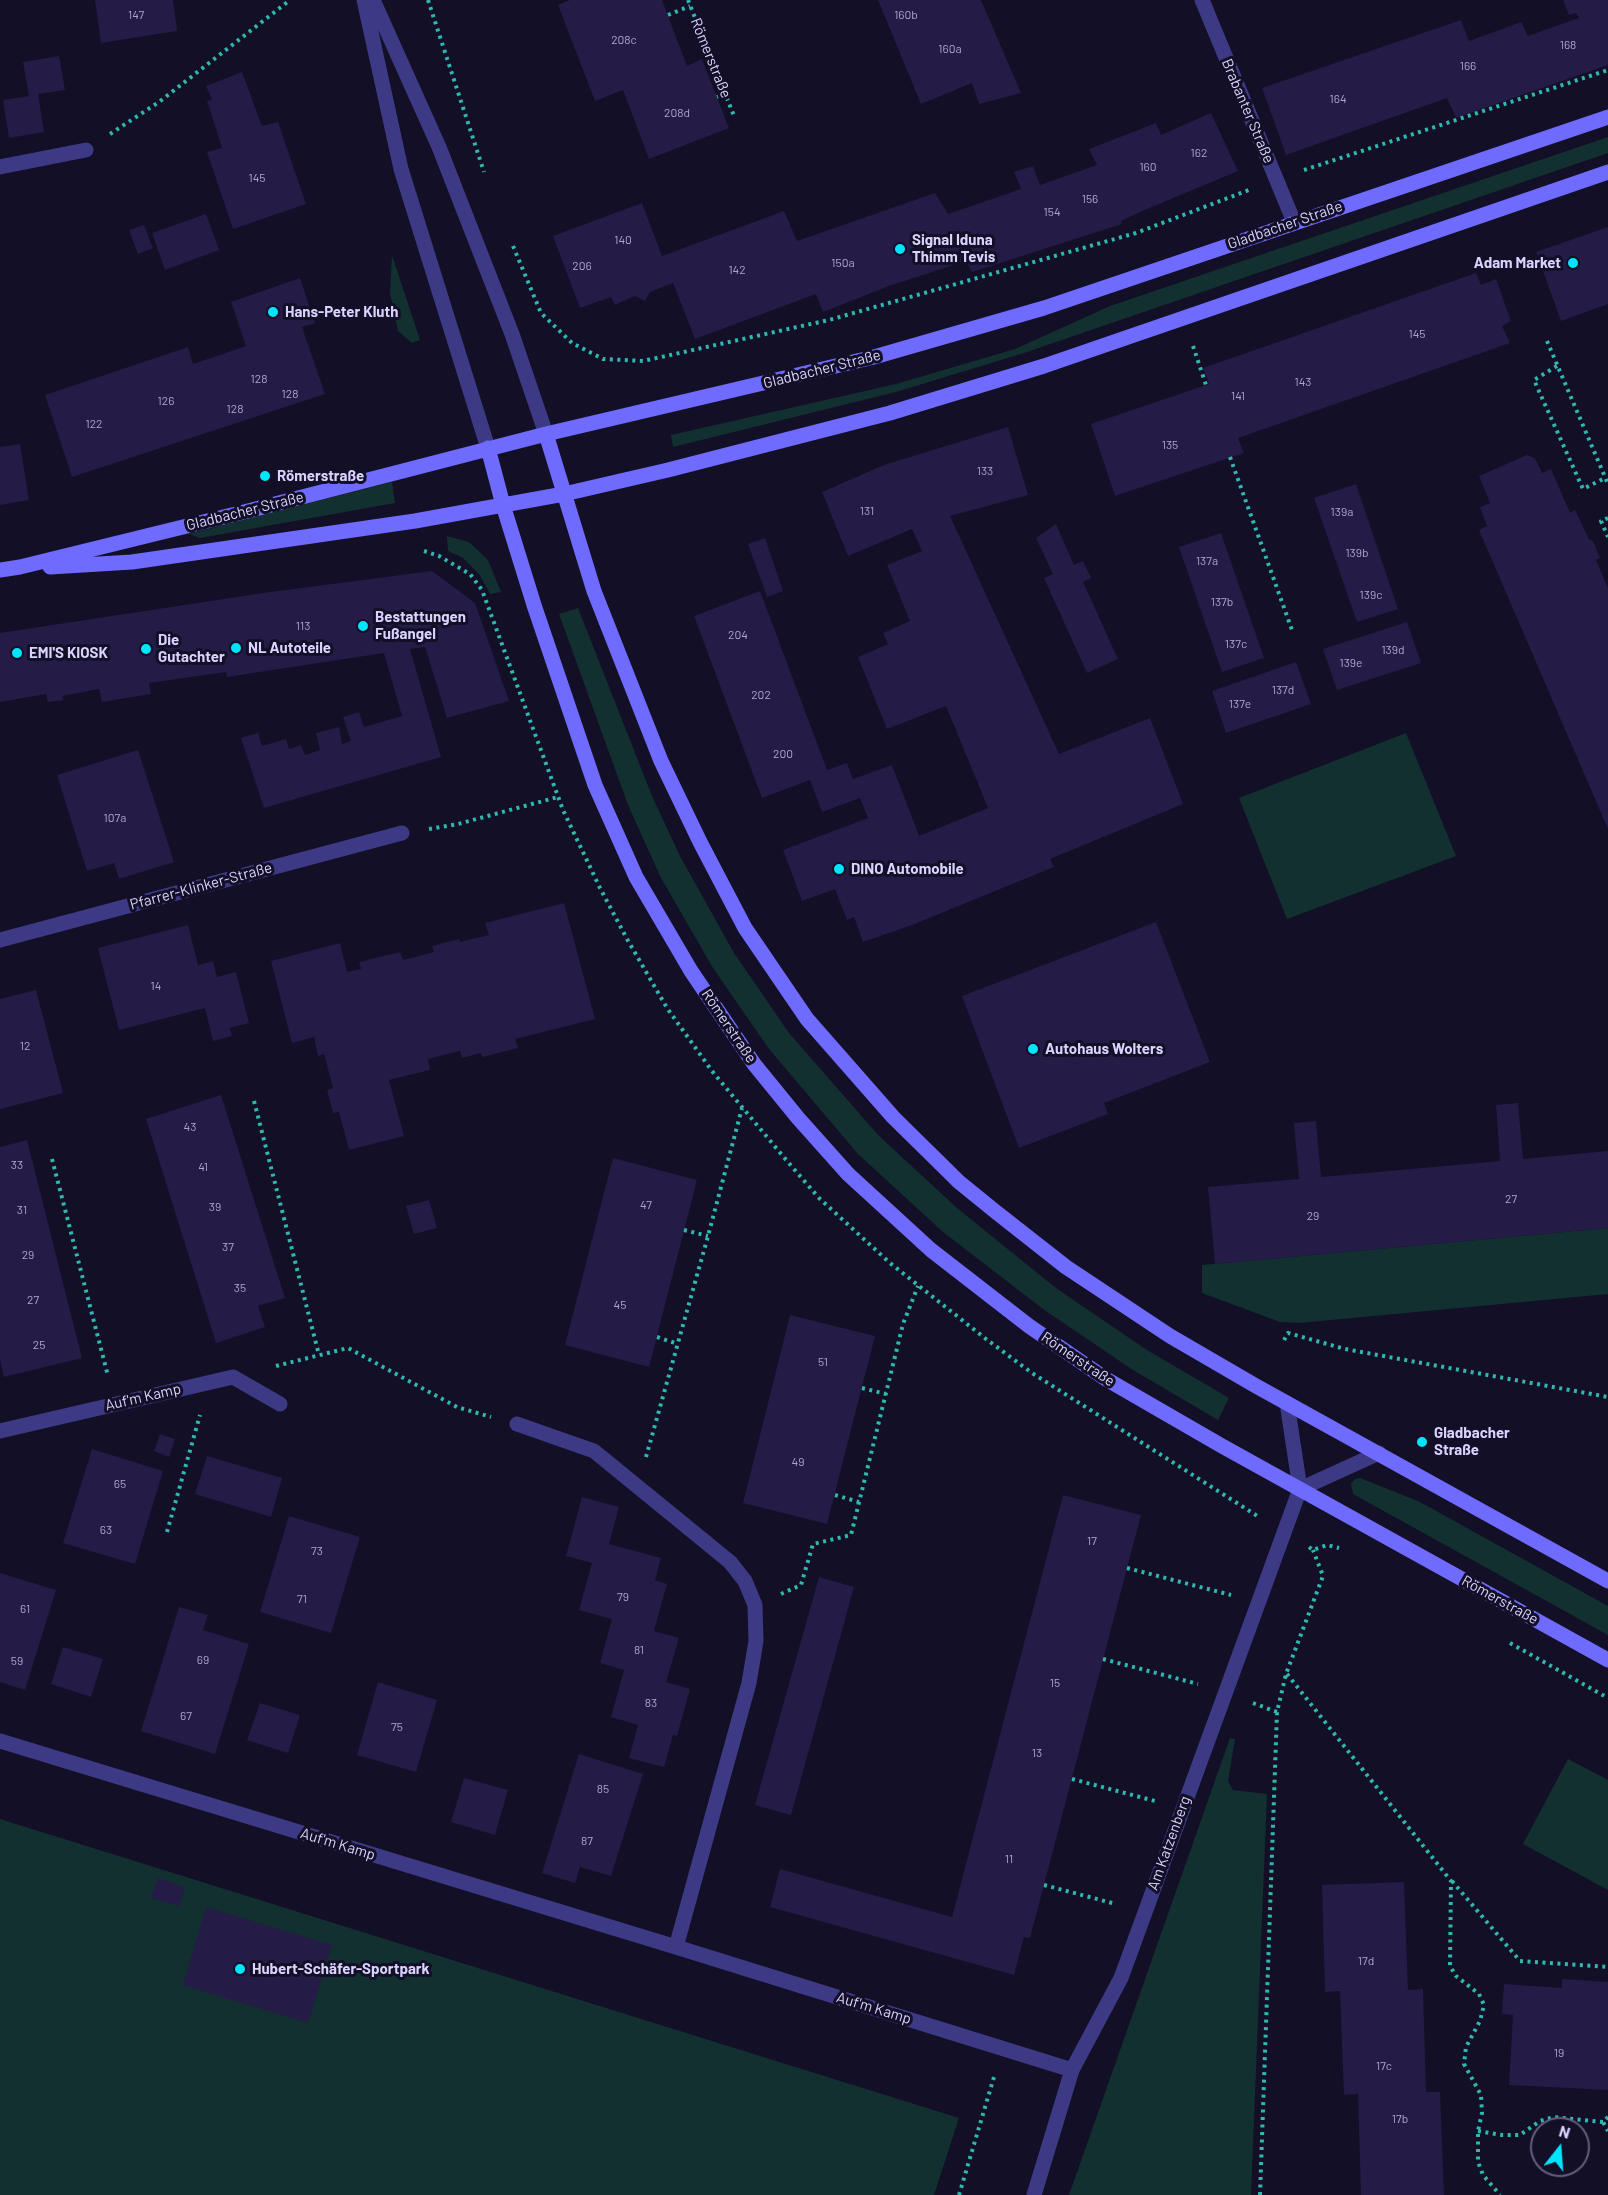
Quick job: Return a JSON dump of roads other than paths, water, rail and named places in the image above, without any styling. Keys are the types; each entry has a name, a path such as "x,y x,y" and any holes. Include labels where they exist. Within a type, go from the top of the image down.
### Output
{"main road":[{"name":"Gladbacher Straße","path":"0,570 244,512 488,448 874,357 1044,308 1608,117"},
{"name":"Gladbacher Straße","path":"20,567 132,562 416,521 564,494 668,470 890,413 1044,366 1608,172"},
{"path":"546,434 594,591 661,761 700,842 746,928 807,1019 893,1117 959,1182 996,1212 1066,1266 1170,1336 1608,1581"},
{"name":"Römerstraße","path":"488,448 534,605 595,785 636,877 691,971 754,1064 848,1174 931,1250 1029,1326 1106,1379 1608,1660"}],"street":[{"name":"Römerstraße","path":"364,0 401,169 488,448"},
{"path":"373,0 439,147 512,334 546,434"},
{"name":"Brabanter Straße","path":"1202,0 1294,222"},
{"path":"0,167 86,150"},
{"name":"Pfarrer-Klinker-Straße","path":"0,940 402,833"},
{"name":"Auf'm Kamp","path":"0,1431 233,1377 280,1404"},
{"name":"Am Katzenberg","path":"1034,2195 1072,2070 1120,1978 1300,1489 1287,1403"},
{"path":"517,1424 594,1451 730,1562 745,1581 755,1605 756,1641 749,1683 676,1947"},
{"path":"1300,1489 1379,1453"},
{"name":"Auf'm Kamp","path":"0,1741 1072,2070"}],"place":[{"name":"Signal Iduna Thimm Tevis","path":"900,249"},
{"name":"Adam Market","path":"1573,263"},
{"name":"Hans-Peter Kluth","path":"273,312"},
{"name":"Römerstraße","path":"265,476"},
{"name":"Bestattungen Fußangel","path":"363,626"},
{"name":"NL Autoteile","path":"236,648"},
{"name":"Die Gutachter","path":"146,649"},
{"name":"EMI'S KIOSK","path":"17,653"},
{"name":"DINO Automobile","path":"839,869"},
{"name":"Autohaus Wolters","path":"1033,1049"},
{"name":"Gladbacher Straße","path":"1422,1442"},
{"name":"Hubert-Schäfer-Sportpark","path":"240,1969"}]}
